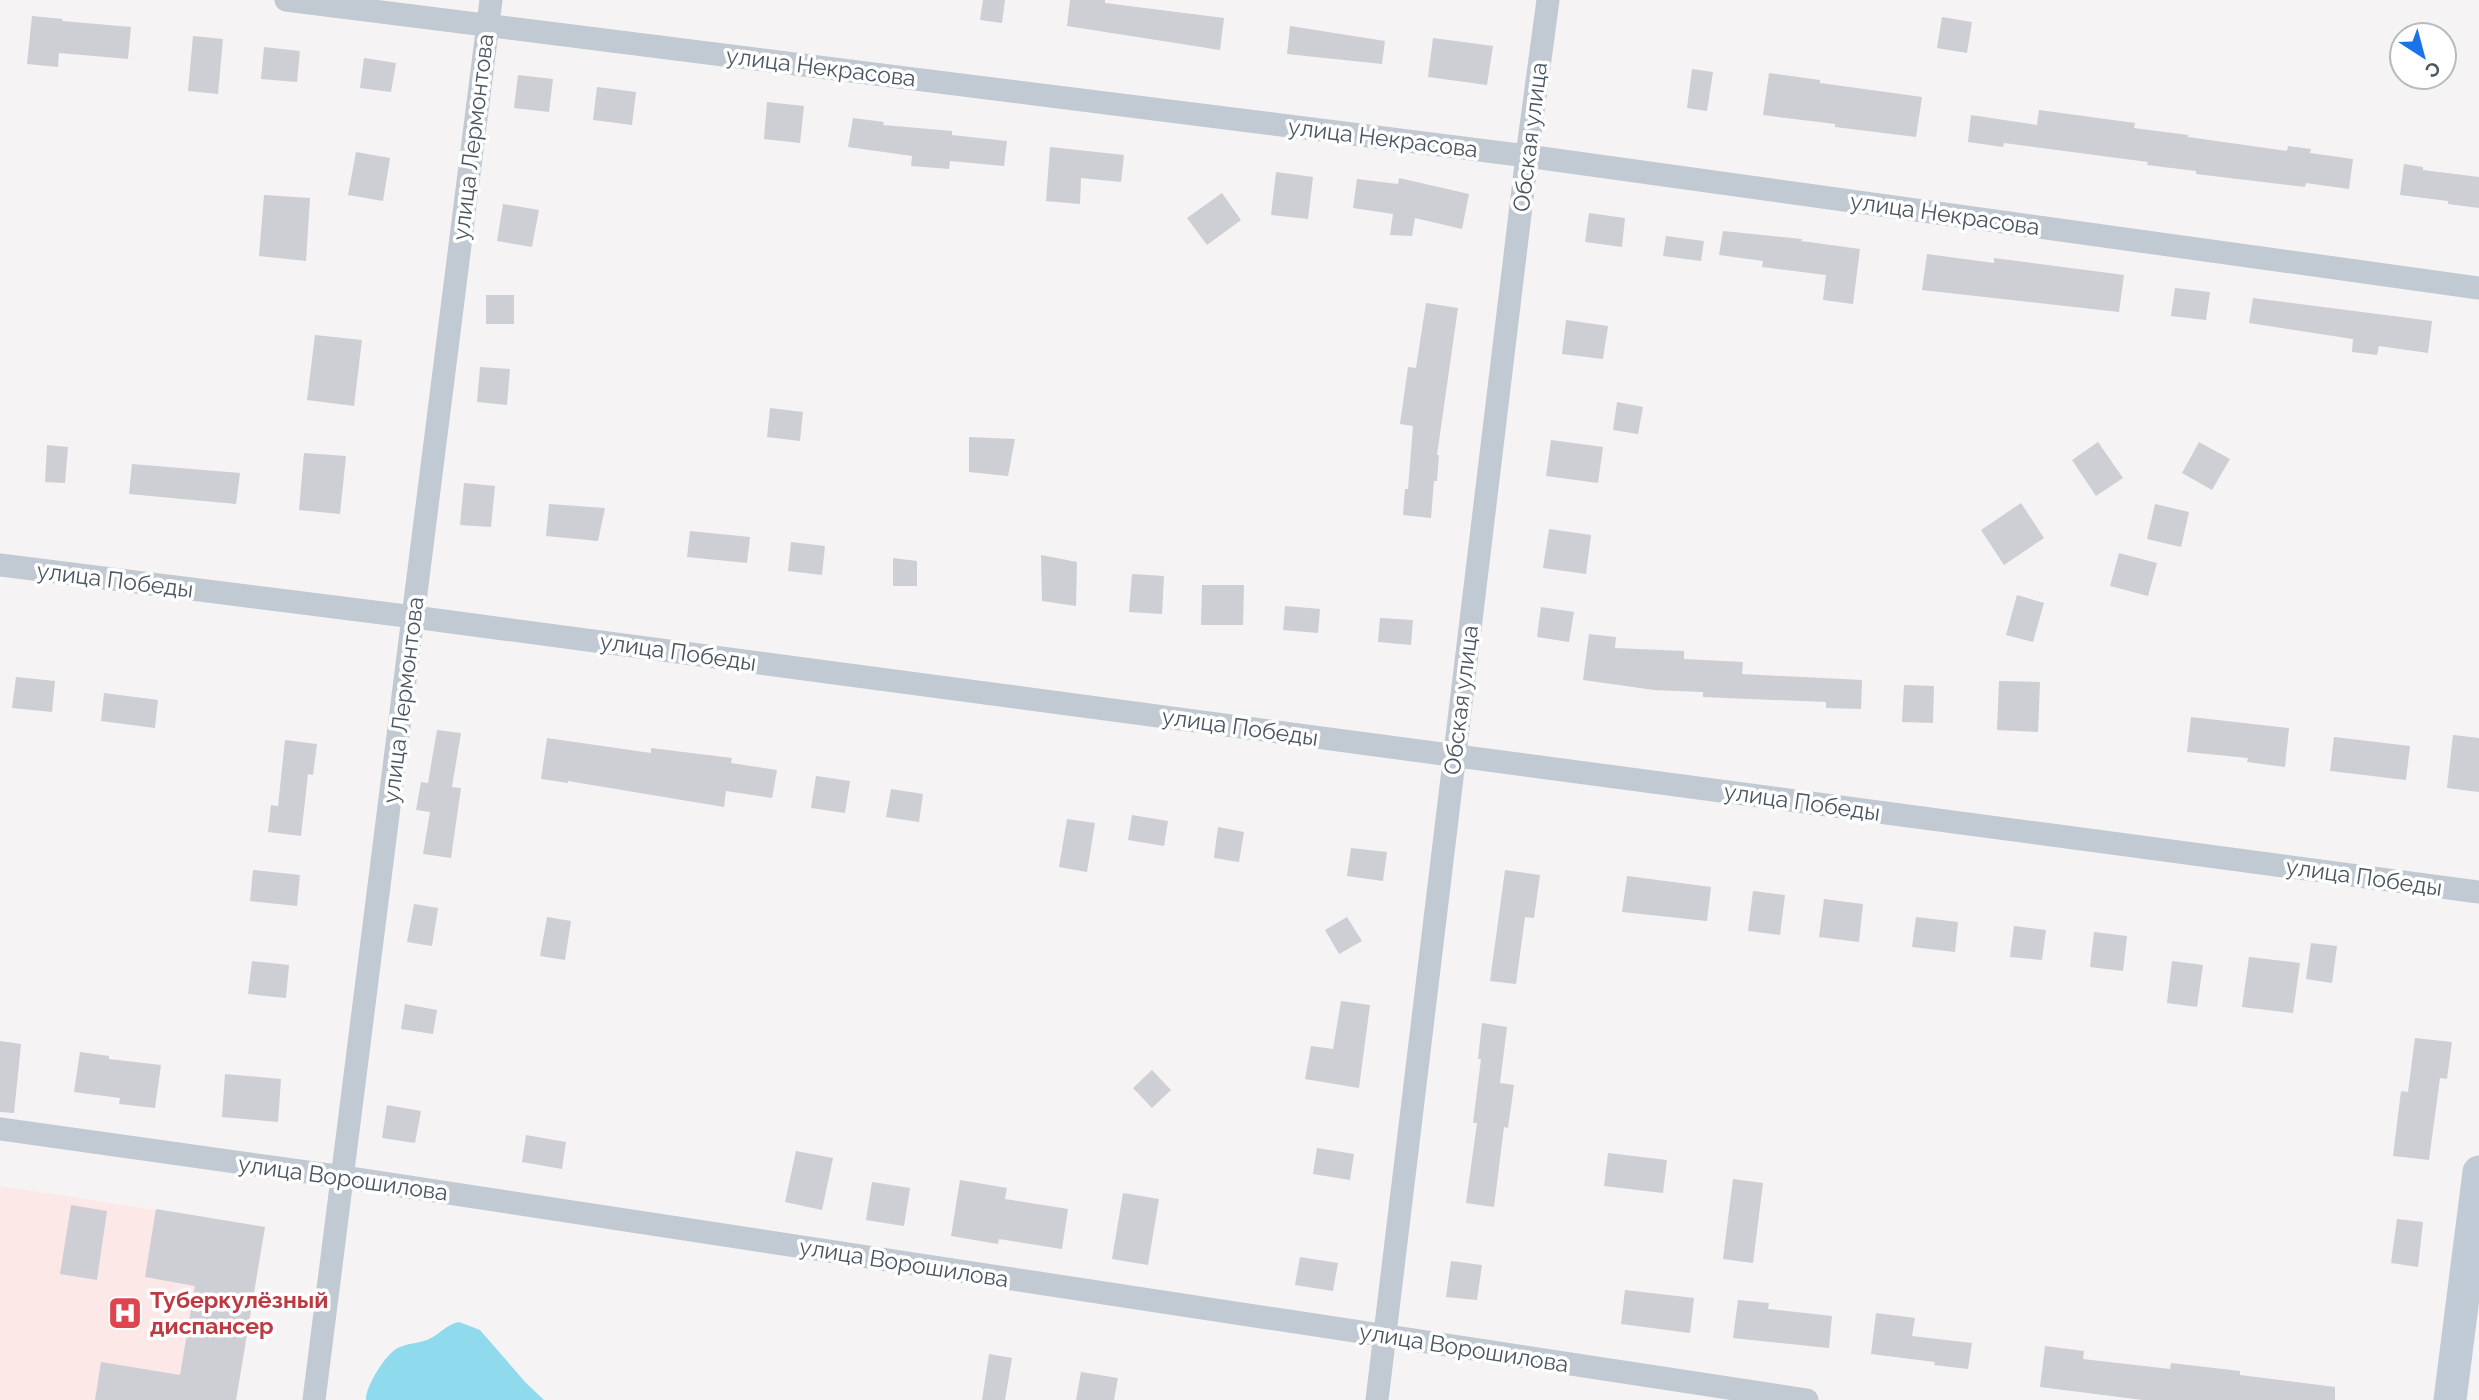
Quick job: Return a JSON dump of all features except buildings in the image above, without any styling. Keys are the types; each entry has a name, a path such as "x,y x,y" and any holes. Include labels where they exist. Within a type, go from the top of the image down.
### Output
{"street":[{"name":"улица Некрасова","path":"286,0 1527,156 2479,288"},
{"name":"улица Лермонтова","path":"314,1400 491,0"},
{"name":"Обская улица","path":"1377,1400 1548,0"},
{"name":"улица Победы","path":"0,565 414,617 2479,892"},
{"name":"улица Ворошилова","path":"0,1129 343,1177 1807,1400"},
{"path":"2450,1400 2479,1171"}],"shaded area":[{"name":"Туберкулёзный диспансер","path":"0,1186 265,1227 236,1400 0,1400"}],"water":[{"path":"459,1322 480,1330 544,1400 366,1400 373,1379 389,1355 404,1346 427,1340"}],"place":[{"name":"Туберкулёзный диспансер","path":"125,1313"}]}
